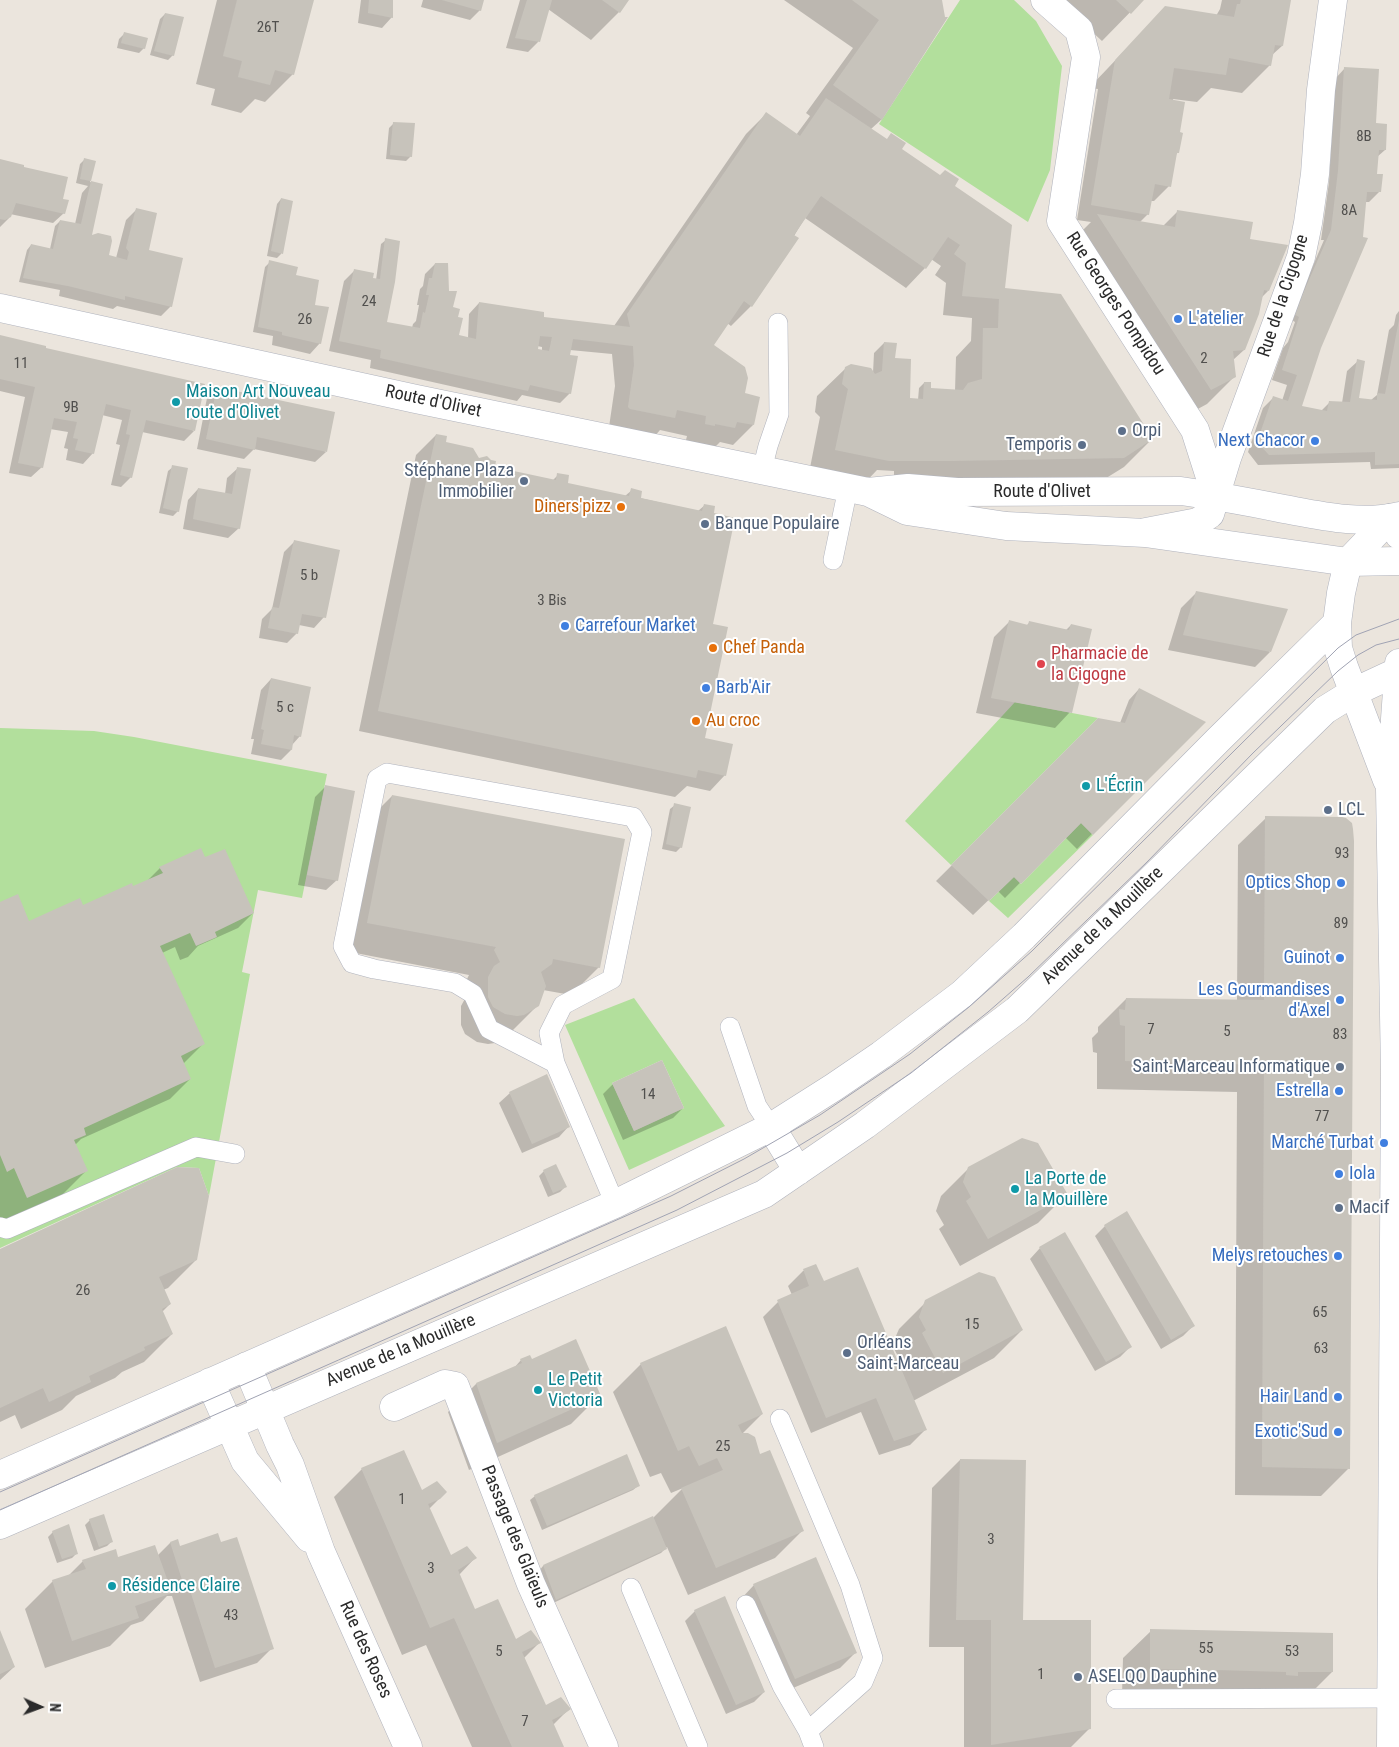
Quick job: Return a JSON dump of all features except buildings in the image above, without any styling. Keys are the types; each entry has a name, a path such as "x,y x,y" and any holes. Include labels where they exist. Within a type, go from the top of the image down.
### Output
{"street":[{"name":"Rue Georges Pompidou","path":"1045,0 1079,30 1086,56 1062,221 1195,430 1216,496"},
{"name":"Rue de la Cigogne","path":"1216,496 1301,257 1315,174 1321,90 1333,0"},
{"name":"Route d'Olivet","path":"0,308 407,397 858,490 907,511 1006,526 1146,533 1348,562 1399,561"},
{"name":"Route d'Olivet","path":"858,490 908,488 957,492 1181,491 1352,520 1396,523"},
{"name":"Route d'Olivet","path":"1146,533 1198,522 1210,514 1216,496"},
{"path":"1390,789 1344,667 1338,648 1337,623 1348,562 1396,523"},
{"path":"0,1475 615,1204 771,1127 881,1055 962,994 1024,936 1337,623"},
{"path":"1391,1747 1396,1471 1395,1071 1390,789 1398,667"},
{"name":"Avenue de la Mouillère","path":"0,1525 764,1194 865,1125 1017,1010 1325,710 1398,667"},
{"path":"771,1127 798,1171"},
{"name":"Rue des Roses","path":"247,1366 290,1465 322,1552 408,1747"},
{"name":"Passage des Glaïeuls","path":"394,1407 445,1384 455,1386 531,1584 604,1747"},
{"name":"Rue des Roses","path":"203,1385 221,1430 322,1552"}],"lane":[{"path":"762,470 778,414 778,323"},
{"path":"833,560 858,490"},
{"path":"555,1063 489,1029 472,994 455,983 374,970 352,964 343,946 377,779 387,772 633,817 642,832 612,978 563,1005 550,1033 555,1063 615,1204"},
{"path":"730,1027 757,1106 771,1127"},
{"path":"0,1227 7,1228 196,1147 235,1154"},
{"path":"746,1605 782,1686 811,1739 864,1682 873,1658 850,1585 780,1419"},
{"path":"631,1588 698,1747"},
{"path":"1116,1699 1392,1698"}],"green space":[{"path":"960,0 1014,0 1036,21 1062,66 1050,170 1028,222 879,124"},
{"path":"1015,702 1098,718 951,865 905,821"},
{"path":"0,728 94,731 327,774 302,898 258,890 242,972 250,974 209,1196 199,1168 177,1167 0,1248"},
{"path":"1081,823 1093,835 1008,918 989,901 1014,877 1021,884"},
{"path":"634,998 725,1126 629,1170 565,1025","holes":["662,1060 684,1108 634,1131 612,1083"]}],"tram line":[{"path":"0,1492 671,1196 744,1159 820,1115 910,1054 969,1007 1032,951 1338,648 1356,635 1399,619"},
{"path":"0,1510 677,1210 787,1153 838,1122 911,1073 988,1012 1028,977 1147,862 1253,753 1338,671 1358,655 1376,645 1399,639"}],"place":[{"name":"L'atelier","path":"1178,319"},
{"name":"Maison Art Nouveau route d'Olivet","path":"176,402"},
{"name":"Orpi","path":"1122,431"},
{"name":"Next Chacor","path":"1315,441"},
{"name":"Temporis","path":"1082,445"},
{"name":"Stéphane Plaza Immobilier","path":"524,481"},
{"name":"Diners'pizz","path":"621,507"},
{"name":"Banque Populaire","path":"705,524"},
{"name":"Carrefour Market","path":"565,626"},
{"name":"Chef Panda","path":"713,648"},
{"name":"Pharmacie de la Cigogne","path":"1041,664"},
{"name":"Barb'Air","path":"706,688"},
{"name":"Au croc","path":"696,721"},
{"name":"L'Écrin","path":"1086,786"},
{"name":"LCL","path":"1328,810"},
{"name":"Optics Shop","path":"1341,883"},
{"name":"Guinot","path":"1340,958"},
{"name":"Les Gourmandises d'Axel","path":"1340,1000"},
{"name":"Saint-Marceau Informatique","path":"1340,1067"},
{"name":"Estrella","path":"1339,1091"},
{"name":"Marché Turbat","path":"1384,1143"},
{"name":"Iola","path":"1339,1174"},
{"name":"La Porte de la Mouillère","path":"1015,1189"},
{"name":"Macif","path":"1339,1208"},
{"name":"Melys retouches","path":"1338,1256"},
{"name":"Orléans Saint-Marceau","path":"847,1353"},
{"name":"Le Petit Victoria","path":"538,1390"},
{"name":"Hair Land","path":"1338,1397"},
{"name":"Exotic'Sud","path":"1338,1432"},
{"name":"Résidence Claire","path":"112,1586"},
{"name":"ASELQO Dauphine","path":"1078,1677"}]}
